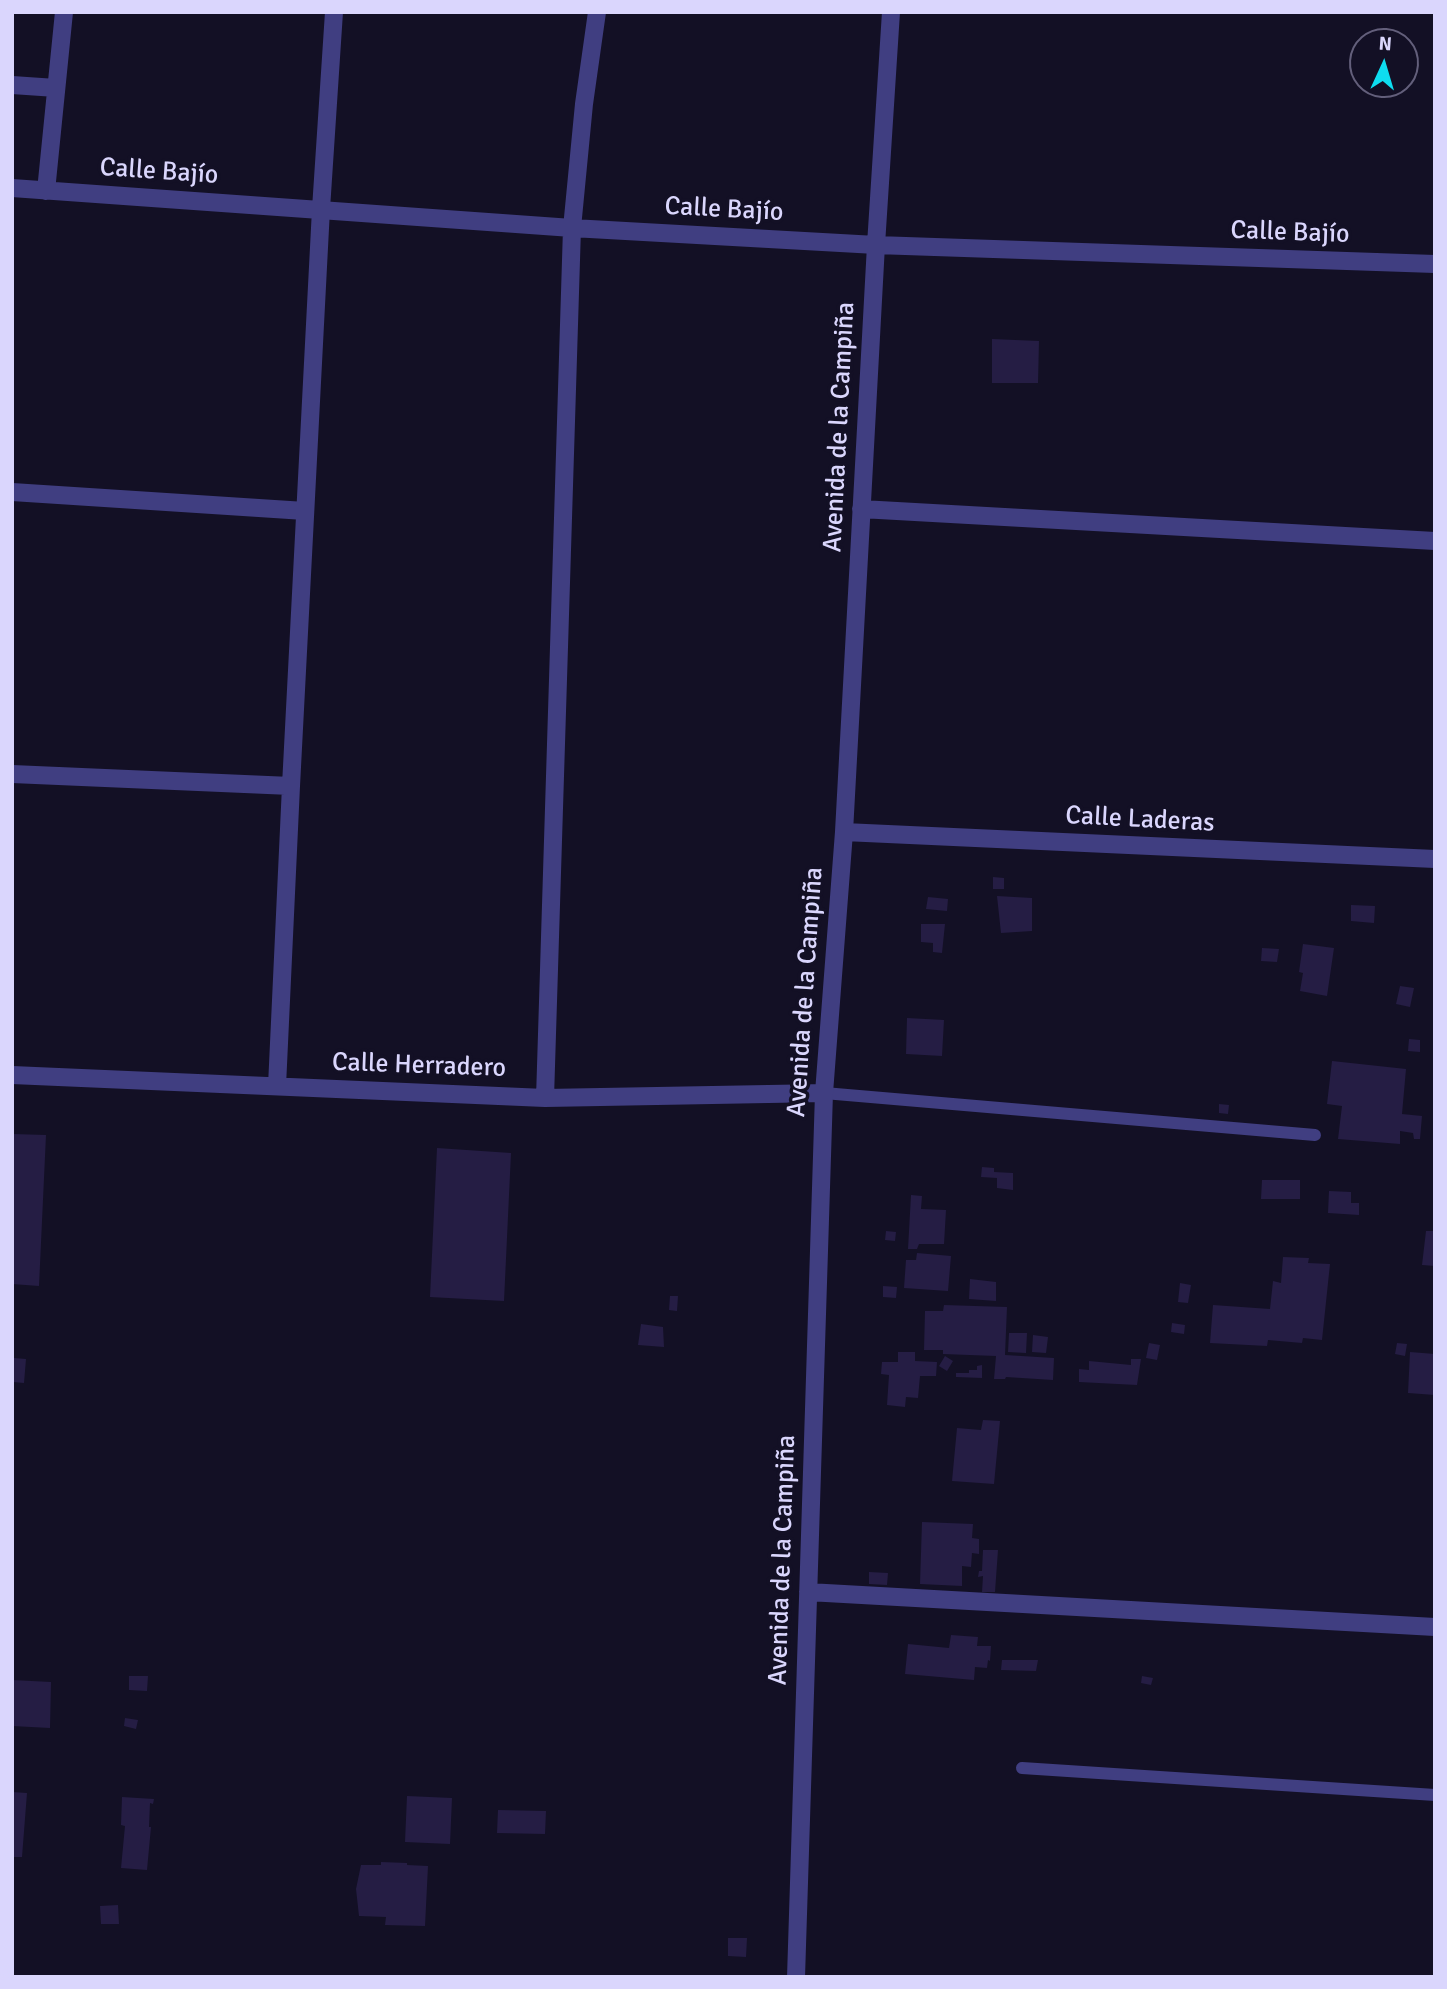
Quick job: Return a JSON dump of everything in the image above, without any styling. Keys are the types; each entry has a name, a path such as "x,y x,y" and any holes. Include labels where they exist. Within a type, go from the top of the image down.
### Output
{"street":[{"path":"46,191 64,12"},
{"path":"277,1086 321,209 334,12"},
{"path":"545,1098 572,228 584,104 597,12"},
{"name":"Avenida de la Campiña","path":"796,1977 824,1093 844,832 891,12"},
{"path":"12,85 57,88"},
{"name":"Calle Bajío","path":"12,188 572,228 876,245 1435,264"},
{"path":"12,492 305,511"},
{"path":"862,509 1435,541"},
{"path":"12,775 291,786"},
{"name":"Calle Laderas","path":"844,832 1435,859"},
{"name":"Calle Herradero","path":"12,1075 545,1098 824,1093"},
{"path":"808,1591 1435,1627"}],"lane":[{"path":"824,1093 1315,1135"},
{"path":"1022,1768 1435,1795"}],"building":[{"path":"992,339 1039,341 1038,383 992,383"},
{"path":"993,877 1004,878 1004,889 993,889"},
{"path":"997,896 1032,898 1032,931 1001,933"},
{"path":"928,897 948,899 947,911 926,909"},
{"path":"1351,905 1375,906 1374,923 1351,921"},
{"path":"921,924 945,924 942,953 933,952 933,943 921,942"},
{"path":"1303,944 1334,948 1327,996 1300,991 1303,973 1299,972"},
{"path":"1262,948 1279,949 1277,962 1261,961"},
{"path":"1400,986 1414,988 1410,1007 1396,1004"},
{"path":"907,1018 944,1020 942,1056 906,1054"},
{"path":"1409,1039 1420,1040 1420,1052 1408,1051"},
{"path":"1332,1061 1406,1069 1402,1114 1422,1116 1420,1139 1414,1139 1413,1133 1400,1131 1400,1144 1338,1139 1342,1106 1327,1104"},
{"path":"1219,1104 1229,1105 1228,1114 1219,1113"},
{"path":"12,1134 46,1135 39,1286 12,1284"},
{"path":"437,1148 511,1153 504,1301 430,1297"},
{"path":"982,1167 994,1168 994,1172 1013,1173 1013,1190 997,1188 997,1178 981,1177"},
{"path":"1262,1180 1300,1180 1300,1199 1261,1199"},
{"path":"1329,1191 1351,1192 1351,1203 1359,1203 1359,1215 1328,1213"},
{"path":"911,1195 922,1196 921,1209 946,1210 944,1244 919,1244 917,1249 908,1249"},
{"path":"886,1231 896,1232 895,1241 885,1240"},
{"path":"1426,1231 1435,1231 1435,1266 1422,1265"},
{"path":"917,1253 951,1256 948,1291 904,1288 906,1260 916,1260"},
{"path":"1283,1257 1309,1258 1308,1263 1330,1264 1322,1340 1303,1338 1302,1343 1268,1340 1267,1346 1210,1343 1213,1305 1270,1309 1273,1281 1281,1283"},
{"path":"970,1279 996,1282 996,1301 969,1299"},
{"path":"1180,1283 1191,1285 1188,1303 1178,1302"},
{"path":"883,1286 897,1287 896,1298 883,1297"},
{"path":"670,1296 678,1296 677,1311 669,1310"},
{"path":"944,1305 1007,1307 1005,1355 1054,1358 1053,1380 1006,1377 994,1379 996,1356 943,1354 943,1350 924,1350 925,1311 943,1311"},
{"path":"1172,1323 1185,1325 1184,1334 1171,1332"},
{"path":"641,1324 663,1327 664,1347 638,1345"},
{"path":"1009,1333 1027,1333 1026,1353 1008,1352"},
{"path":"1033,1335 1048,1337 1046,1353 1032,1352"},
{"path":"1149,1343 1160,1345 1157,1360 1146,1358"},
{"path":"1397,1343 1407,1344 1405,1356 1395,1354"},
{"path":"898,1352 915,1352 915,1361 937,1362 936,1376 920,1376 918,1398 906,1397 905,1407 887,1405 889,1375 881,1374 882,1362 898,1362"},
{"path":"1410,1352 1435,1354 1435,1395 1408,1393"},
{"path":"945,1356 953,1361 947,1371 939,1366"},
{"path":"14,1358 26,1359 24,1383 13,1382"},
{"path":"1131,1359 1141,1359 1137,1385 1079,1382 1079,1369 1089,1370 1089,1361 1131,1365"},
{"path":"982,1365 982,1378 956,1377 956,1373 969,1373 969,1370 977,1370 977,1366"},
{"path":"983,1420 1000,1421 994,1484 952,1481 957,1428 981,1430"},
{"path":"922,1522 973,1524 972,1538 979,1539 979,1554 972,1553 971,1567 962,1566 962,1586 920,1584"},
{"path":"983,1550 998,1550 995,1592 982,1592 983,1576 978,1577 979,1571 982,1571"},
{"path":"869,1572 888,1573 887,1585 869,1584"},
{"path":"951,1635 978,1637 977,1646 991,1646 987,1668 975,1667 974,1680 905,1674 908,1644 949,1648"},
{"path":"1002,1660 1038,1660 1036,1671 1001,1670"},
{"path":"129,1676 148,1676 147,1691 129,1690"},
{"path":"1142,1676 1153,1678 1151,1685 1141,1683"},
{"path":"12,1680 51,1682 50,1728 12,1726"},
{"path":"125,1718 138,1720 136,1729 124,1726"},
{"path":"12,1792 27,1793 22,1857 12,1857"},
{"path":"407,1796 452,1798 450,1844 405,1842"},
{"path":"122,1797 154,1799 153,1804 150,1803 147,1870 121,1868 125,1826 121,1825"},
{"path":"498,1810 546,1811 545,1834 497,1833"},
{"path":"381,1862 428,1866 425,1926 385,1925 386,1917 359,1916 356,1889 361,1865 381,1865"},
{"path":"118,1905 119,1924 101,1924 100,1906"},
{"path":"728,1938 747,1938 746,1957 728,1956"}]}
